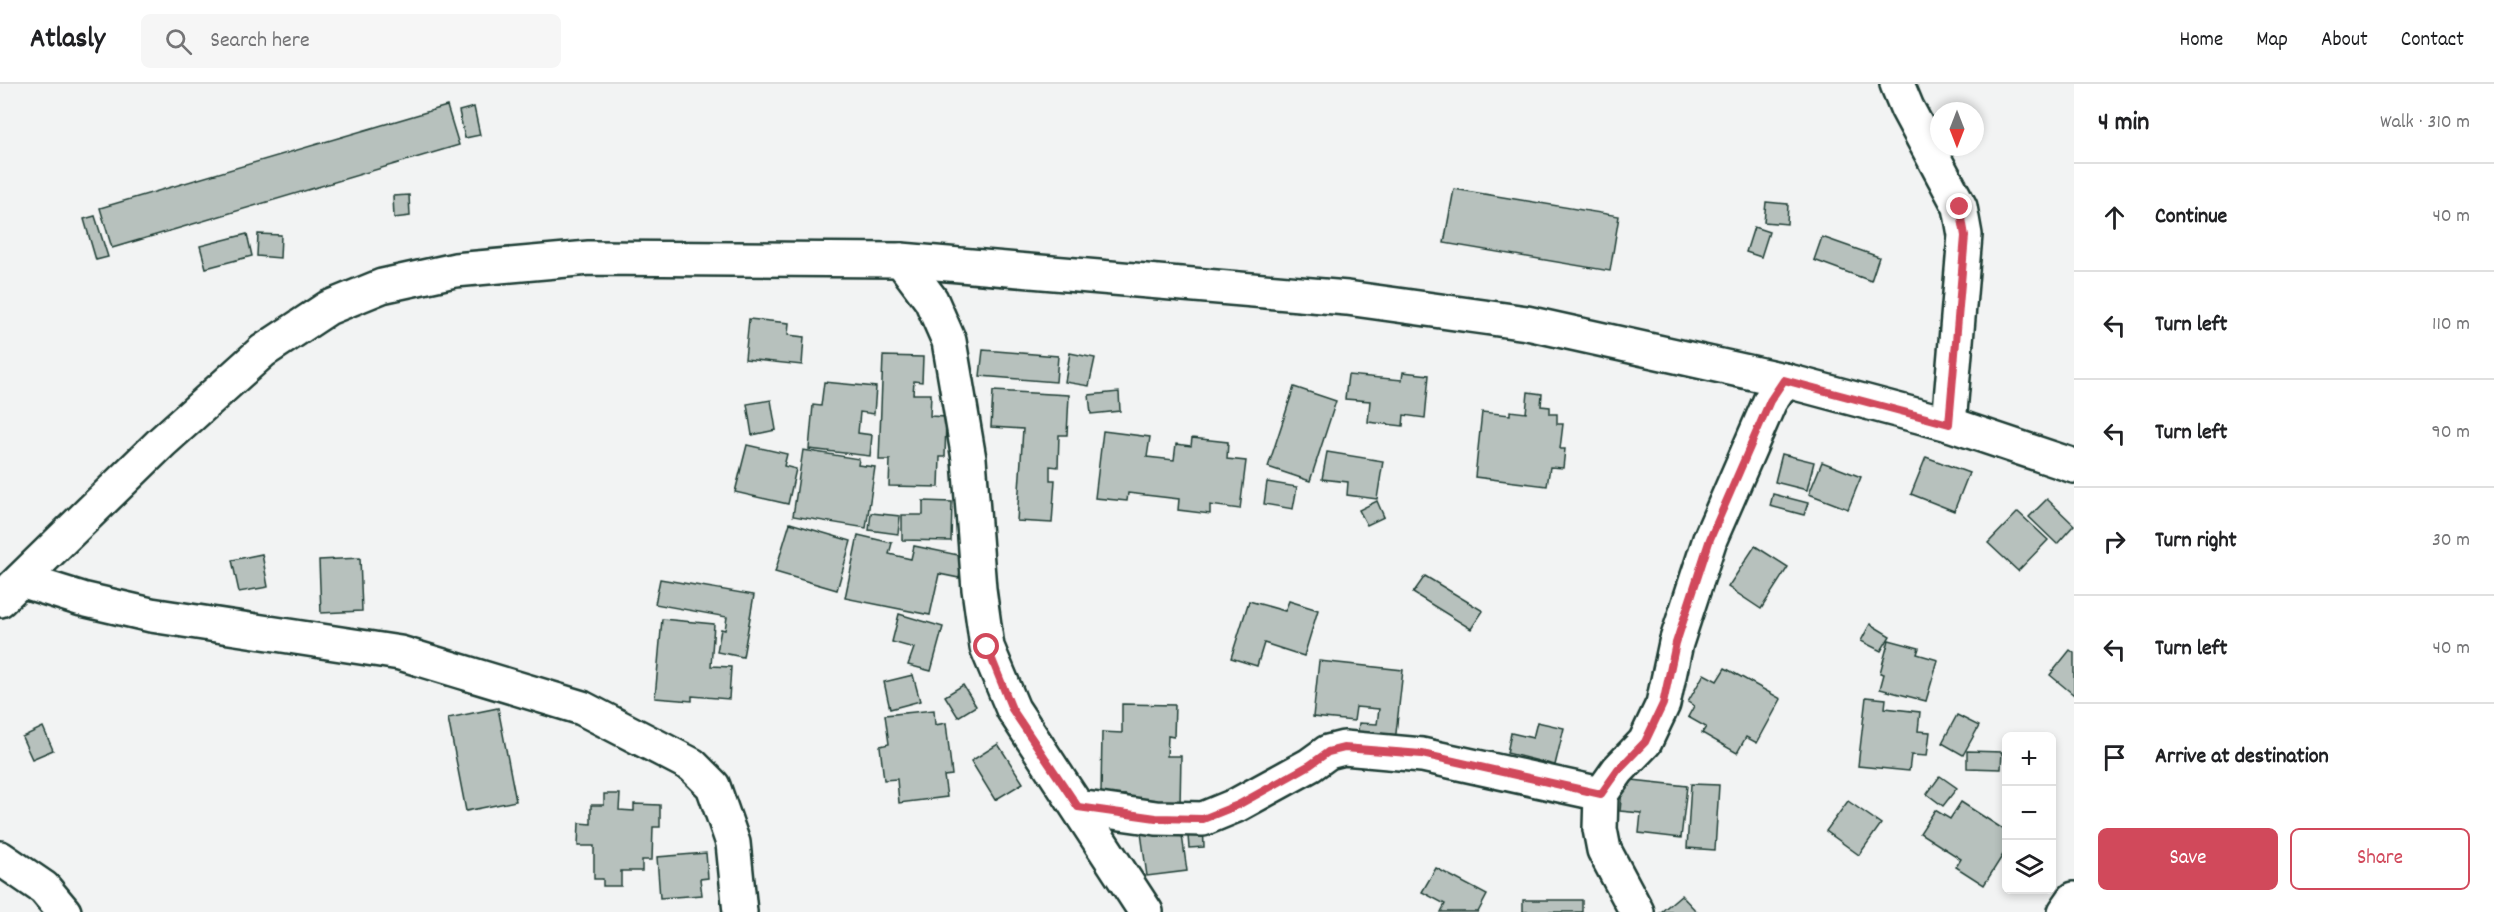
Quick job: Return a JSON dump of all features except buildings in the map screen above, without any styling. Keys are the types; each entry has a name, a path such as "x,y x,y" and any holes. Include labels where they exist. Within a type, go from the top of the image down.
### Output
{"street":[{"path":"1897,84 1907,108 1960,207 1965,236 1949,424"},
{"path":"10,590 162,442 263,351 328,308 382,286 455,270 589,258 901,260 1358,300 1527,323 1784,380 1949,424 2074,466"},
{"path":"901,260 931,300 949,341 969,459 979,589 987,647 1012,709 1146,912"},
{"path":"1637,912 1604,850 1600,829 1601,794 1618,770 1645,742 1663,704 1676,643 1710,539 1770,401 1784,380"},
{"path":"10,590 82,599 151,615 400,653 582,708 692,765 713,786 733,843 740,912"},
{"path":"1078,807 1156,818 1203,819 1238,805 1310,765 1328,752 1344,748 1422,754 1601,794"},
{"path":"0,858 44,888 64,912"},
{"path":"2065,912 2074,899"}],"route":[{"path":"987,647 1012,709 1078,807 1156,818 1203,819 1238,805 1310,765 1328,752 1344,748 1422,754 1601,794 1618,770 1645,742 1663,704 1676,643 1710,539 1770,401 1784,380 1949,424 1965,236 1960,207"}]}
